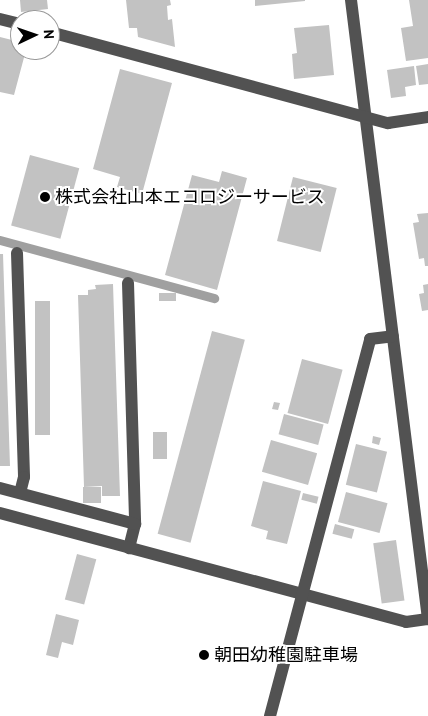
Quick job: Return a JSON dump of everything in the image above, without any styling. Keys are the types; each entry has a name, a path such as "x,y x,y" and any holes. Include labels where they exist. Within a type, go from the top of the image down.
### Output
{"street":[{"path":"0,513 406,622 428,613 351,0"},
{"path":"60,35 388,123 428,116"},
{"path":"17,253 24,477 20,493"},
{"path":"128,283 135,524 129,548"},
{"path":"270,716 370,339 393,336"},
{"path":"0,488 135,524"}],"building":[{"path":"20,0 47,0 48,9 21,10"},
{"path":"126,0 170,0 171,5 167,6 168,20 172,19 175,47 138,37 137,28 129,28"},
{"path":"255,0 305,0 305,1 255,6"},
{"path":"409,0 428,0 428,58 406,61 401,28 413,26"},
{"path":"329,25 334,75 294,79 292,54 297,53 294,28"},
{"path":"0,37 10,40 10,60 23,60 14,95 0,92"},
{"path":"428,64 428,84 419,85 416,66"},
{"path":"414,66 416,85 405,87 406,96 391,98 387,70"},
{"path":"120,69 172,83 142,194 117,187 120,177 93,169"},
{"path":"30,155 79,168 60,239 11,226"},
{"path":"222,171 247,178 217,290 165,275 192,175 219,182"},
{"path":"293,177 337,188 321,252 277,241"},
{"path":"428,213 428,266 425,266 424,258 419,259 413,223 419,222 417,214"},
{"path":"0,254 3,254 10,466 0,466"},
{"path":"113,284 120,496 102,496 102,486 84,487 78,295 88,295 88,290 96,289 95,285"},
{"path":"428,284 428,310 422,311 419,294 424,293 423,285"},
{"path":"159,293 176,293 176,301 159,301"},
{"path":"35,301 50,301 50,435 35,435"},
{"path":"212,331 245,340 190,543 158,534"},
{"path":"302,359 343,370 328,424 288,413"},
{"path":"274,402 280,403 278,410 272,409"},
{"path":"284,414 324,425 318,445 279,434"},
{"path":"153,432 167,432 167,459 153,459"},
{"path":"373,436 381,438 379,445 372,443"},
{"path":"271,440 317,453 308,485 262,472"},
{"path":"356,444 387,452 377,492 346,485"},
{"path":"263,481 301,491 287,544 266,539 268,531 251,526"},
{"path":"83,487 101,487 101,503 83,503"},
{"path":"346,492 388,503 380,533 338,522"},
{"path":"303,493 319,497 317,504 301,500"},
{"path":"335,524 354,529 352,539 332,534"},
{"path":"396,540 404,600 382,604 373,543"},
{"path":"77,554 96,559 84,605 65,599"},
{"path":"56,614 79,620 73,645 62,642 58,658 46,655"}],"waterway":[{"path":"0,240 214,298"}],"place":[{"name":"株式会社山本エコロジーサービス","path":"45,197"},
{"name":"朝田幼稚園駐車場","path":"204,655"}]}
